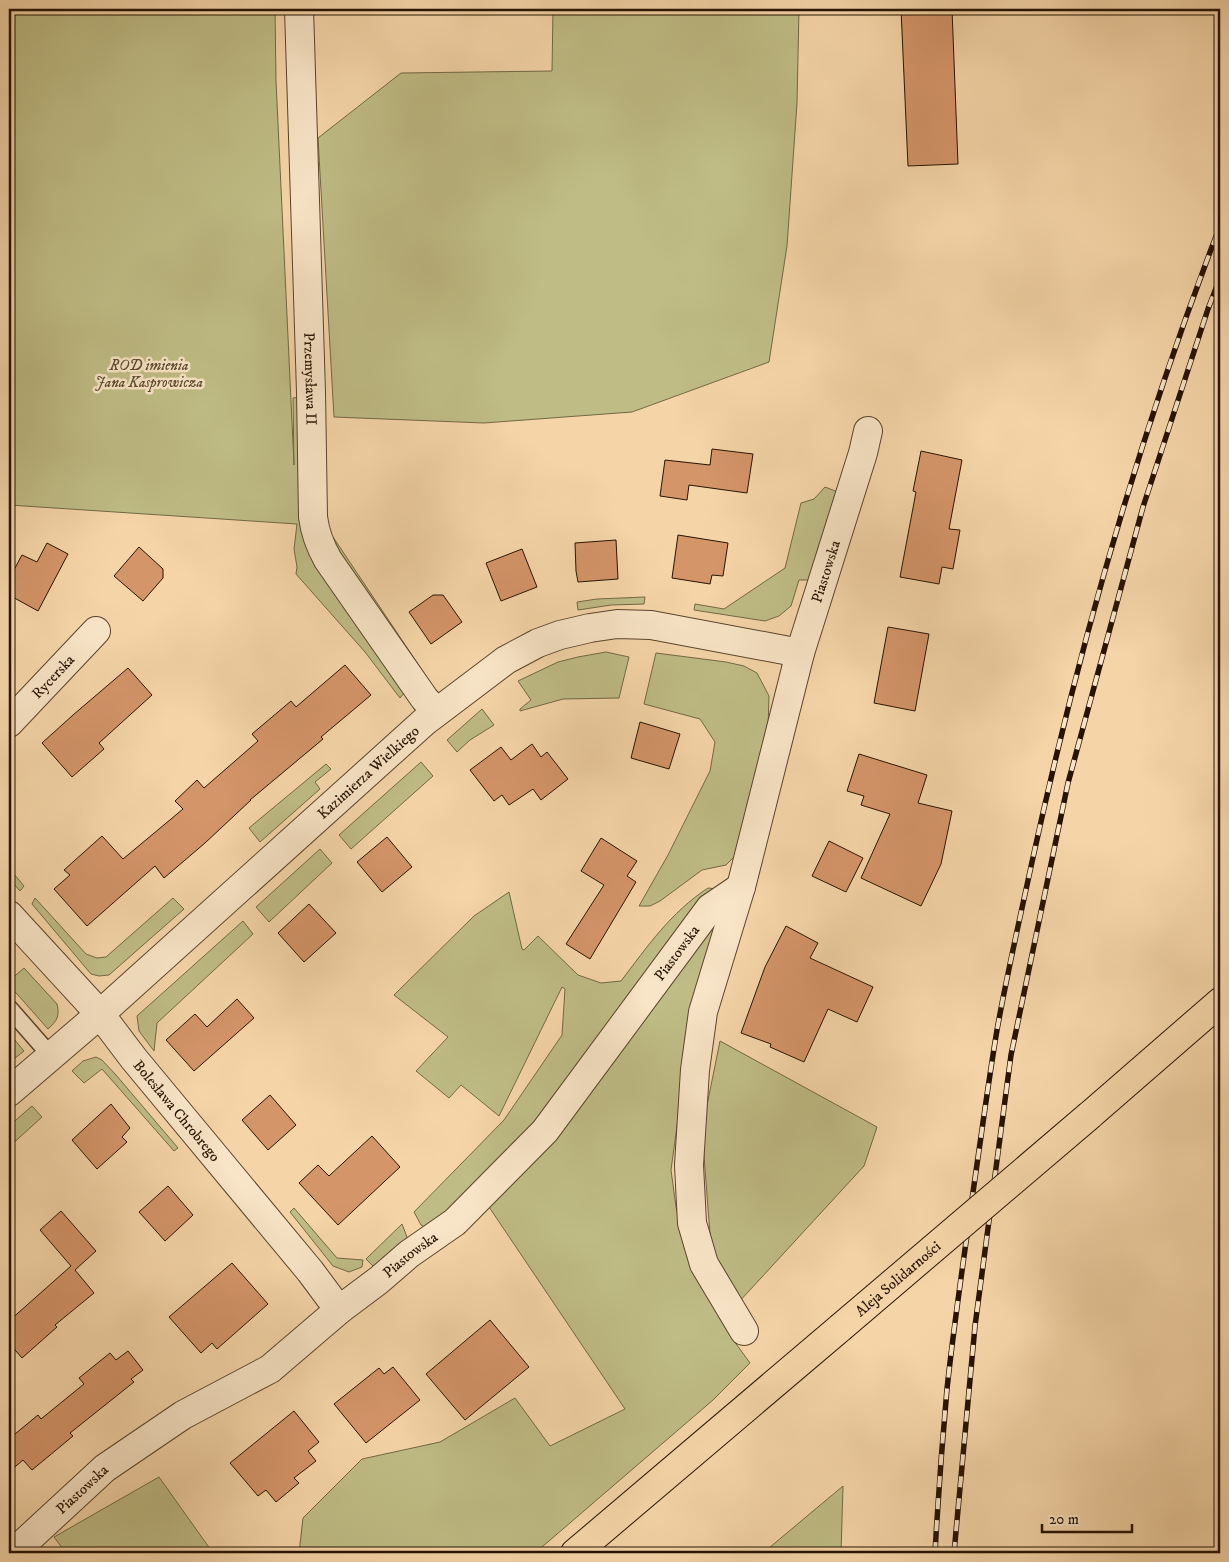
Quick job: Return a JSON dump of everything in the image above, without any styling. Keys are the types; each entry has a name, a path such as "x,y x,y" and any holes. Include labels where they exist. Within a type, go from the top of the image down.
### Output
{"main road":[{"name":"Aleja Solidarności","path":"575,1553 1220,1002"}],"street":[{"name":"Przemysława II","path":"299,9 311,382 313,517 315,532 328,560 424,698 436,712"},
{"name":"Piastowska","path":"744,1331 704,1264 692,1223 689,1165 695,1070 702,1012 741,887 800,653 868,431"},
{"name":"Kazimierza Wielkiego","path":"9,1092 100,1014 436,712 506,660 538,643 590,628 617,624 651,625 800,653"},
{"name":"Rycerska","path":"9,723 96,631"},
{"name":"Piastowska","path":"13,1553 105,1468 183,1415 270,1369 409,1254 455,1222 545,1130 710,908 741,887"},
{"name":"Bolesława Chrobrego","path":"9,915 100,1014 134,1059 310,1271 339,1310"}],"lane":[{"path":"9,1008 51,1056"}],"green space":[{"name":"ROD imienia Jana Kasprowicza","path":"9,9 275,9 276,81 294,465 293,398 301,397 303,520 405,692 400,698 365,652 296,574 297,567 294,549 297,524 9,505"},
{"path":"553,9 799,9 797,103 787,246 769,362 632,412 484,423 334,417 318,138 401,73 552,71"},
{"path":"825,487 838,492 809,580 799,580 791,606 779,616 765,621 694,610 695,604 724,609 785,568 801,503 814,499"},
{"path":"333,537 426,676 423,678 329,539"},
{"path":"645,597 644,604 611,605 578,610 577,602 597,599"},
{"path":"606,652 629,657 619,698 563,699 520,711 531,700 518,681 558,662"},
{"path":"656,653 726,662 744,666 757,673 769,696 768,728 735,856 726,865 702,870 660,901 650,906 639,906 668,855 710,771 715,742 700,719 644,704"},
{"path":"482,709 494,725 470,740 457,752 447,740"},
{"path":"421,762 433,776 351,849 339,835"},
{"path":"326,764 331,769 315,782 320,789 260,842 249,828"},
{"path":"320,849 332,863 269,922 256,907"},
{"path":"9,868 24,886 20,891 9,878"},
{"path":"708,888 718,889 531,1131 428,1229 421,1225 414,1212 504,1120 562,1035 565,989 562,987 499,1116 461,1085 449,1098 416,1071 448,1037 394,995 474,916 509,892 522,949 524,950 538,936 578,975 601,983 621,981 671,919"},
{"path":"35,898 86,954 97,958 106,957 173,898 184,909 109,975 99,976 91,974 32,904"},
{"path":"725,903 690,1009 685,1040 683,1082 671,1170 676,1207 687,1248 708,1293 734,1341 750,1363 713,1400 535,1553 299,1553 303,1518 362,1459 440,1442 515,1398 550,1446 625,1409 485,1201"},
{"path":"243,921 253,934 157,1023 154,1051 139,1031 137,1016"},
{"path":"24,968 57,1004 57,1018 48,1029 9,985 9,981"},
{"path":"9,1033 24,1051 9,1063"},
{"path":"720,1041 877,1127 864,1166 738,1303 711,1247 702,1130"},
{"path":"96,1057 102,1060 116,1075 178,1148 174,1151 102,1069 84,1083 72,1071 83,1061"},
{"path":"32,1106 42,1117 9,1147 9,1126"},
{"path":"294,1208 337,1258 363,1260 362,1267 349,1272 333,1266 290,1212"},
{"path":"402,1224 407,1237 405,1241 375,1268 366,1259"},
{"path":"159,1477 213,1553 66,1553 54,1537"},
{"path":"843,1486 841,1553 763,1553"}],"building":[{"path":"901,9 952,9 958,164 908,166"},
{"path":"712,449 753,454 747,493 689,485 687,500 660,496 665,460 710,465"},
{"path":"921,451 962,460 949,529 960,530 953,569 942,567 939,584 900,577 916,492 913,491"},
{"path":"678,535 728,543 723,576 712,575 710,584 672,578"},
{"path":"616,540 618,579 578,582 575,543"},
{"path":"47,543 68,554 38,611 9,595 9,579 22,555 37,562"},
{"path":"139,547 163,569 163,578 143,601 114,576"},
{"path":"522,549 537,587 501,601 486,563"},
{"path":"433,595 443,595 462,622 431,644 409,612"},
{"path":"888,627 929,634 915,711 874,703"},
{"path":"345,665 371,695 321,737 323,739 250,800 205,843 164,878 155,866 87,926 54,889 70,875 64,870 102,836 123,859 183,809 175,801 197,780 204,788 258,741 252,734 291,701 296,707"},
{"path":"128,668 152,695 99,743 104,749 72,777 42,743"},
{"path":"640,722 680,734 669,769 631,758"},
{"path":"532,744 541,757 547,752 568,779 541,800 533,789 509,805 502,795 494,801 470,770 501,747 511,760"},
{"path":"859,754 927,775 918,803 952,811 941,864 921,906 861,878 890,814 861,805 864,796 847,791"},
{"path":"387,837 412,867 382,892 357,862"},
{"path":"601,838 637,861 627,876 636,882 590,959 566,944 604,885 581,871"},
{"path":"829,841 863,858 846,892 812,876"},
{"path":"309,904 336,933 304,962 278,933"},
{"path":"786,926 818,943 810,958 873,987 857,1022 828,1009 804,1062 770,1047 771,1044 741,1033 765,967"},
{"path":"237,999 254,1018 194,1071 166,1040 195,1014 207,1027"},
{"path":"270,1095 296,1125 268,1150 242,1120"},
{"path":"111,1104 130,1128 122,1137 127,1142 97,1169 72,1140"},
{"path":"372,1136 400,1167 338,1225 299,1183 318,1165 329,1176"},
{"path":"168,1186 193,1215 165,1241 139,1212"},
{"path":"61,1211 96,1251 75,1270 94,1293 55,1325 57,1327 22,1358 9,1343 9,1321 71,1266 40,1230"},
{"path":"232,1263 268,1304 217,1349 212,1343 201,1353 169,1317"},
{"path":"490,1320 529,1367 465,1420 426,1374"},
{"path":"128,1351 143,1370 131,1379 134,1382 70,1433 73,1436 32,1470 23,1460 9,1472 9,1439 38,1415 41,1419 84,1384 79,1378 110,1353 116,1360"},
{"path":"393,1367 420,1400 366,1443 334,1404 379,1368 384,1374"},
{"path":"294,1411 319,1442 308,1451 316,1461 294,1478 299,1483 276,1502 266,1490 258,1496 230,1463"}],"railway":[{"path":"935,1553 945,1410 956,1315 994,1050 1014,946 1050,781 1091,620 1163,382 1220,226"},
{"path":"954,1553 975,1326 1011,1055 1068,783 1143,507 1220,278"}]}
